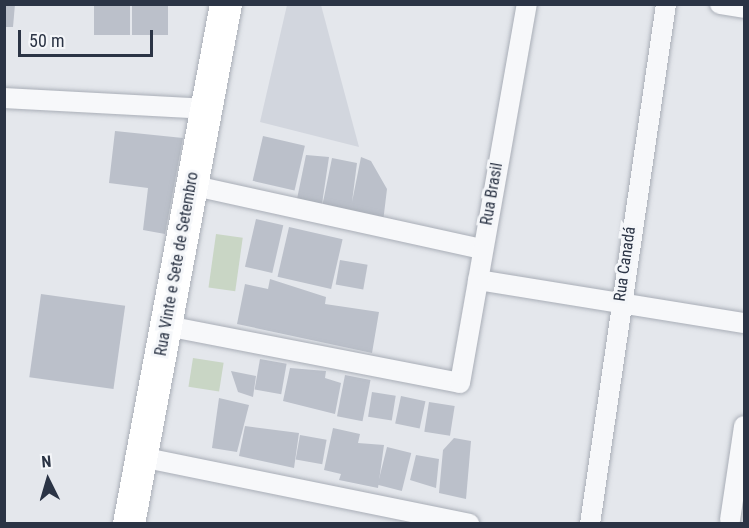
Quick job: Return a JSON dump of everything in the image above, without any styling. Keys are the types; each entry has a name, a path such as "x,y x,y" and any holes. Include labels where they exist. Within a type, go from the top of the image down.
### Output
{"main road":[{"name":"Rua Vinte e Sete de Setembro","path":"129,524 167,326 204,109 226,4"}],"street":[{"name":"Rua Brasil","path":"167,326 460,383 527,4"},
{"name":"Rua Canadá","path":"590,524 619,304 666,4"},
{"path":"720,4 744,8"},
{"path":"4,98 204,109"},
{"path":"190,185 482,249"},
{"path":"478,280 744,323"},
{"path":"730,520 744,426"},
{"path":"141,457 469,524"}],"shaded area":[{"path":"287,5 321,5 359,147 260,122"}],"green space":[{"path":"216,234 243,238 235,291 208,287"},
{"path":"193,358 224,363 219,391 188,387"}],"building":[{"path":"4,4 15,4 13,27 4,27"},
{"path":"94,4 130,4 130,35 94,35"},
{"path":"132,4 168,4 168,35 132,35"},
{"path":"115,131 183,138 165,234 143,230 148,188 109,183"},
{"path":"263,136 305,146 295,190 253,181"},
{"path":"306,155 329,157 322,204 297,199"},
{"path":"361,157 371,161 387,189 383,222 322,207 332,158 357,163 352,202"},
{"path":"256,219 283,225 272,273 245,267"},
{"path":"289,227 343,239 331,289 278,277"},
{"path":"340,260 368,265 363,289 336,285"},
{"path":"270,279 326,297 325,304 379,312 372,353 237,324 245,284 268,289"},
{"path":"41,294 125,306 113,389 29,377"},
{"path":"260,359 287,364 281,394 255,390"},
{"path":"290,368 326,371 325,378 341,383 335,414 283,401"},
{"path":"231,371 256,376 253,397 238,392"},
{"path":"345,375 371,380 363,421 337,416"},
{"path":"372,392 396,396 392,420 368,417"},
{"path":"401,396 425,401 420,429 395,423"},
{"path":"219,398 249,405 237,452 212,448"},
{"path":"429,402 455,406 450,436 424,432"},
{"path":"245,426 299,433 294,468 239,456"},
{"path":"333,428 360,434 358,443 384,445 378,488 339,480 341,474 324,470"},
{"path":"300,435 327,440 322,464 296,460"},
{"path":"454,438 471,441 466,499 439,493 443,450"},
{"path":"387,447 411,453 402,491 378,485"},
{"path":"416,455 439,459 436,488 410,480"}]}
